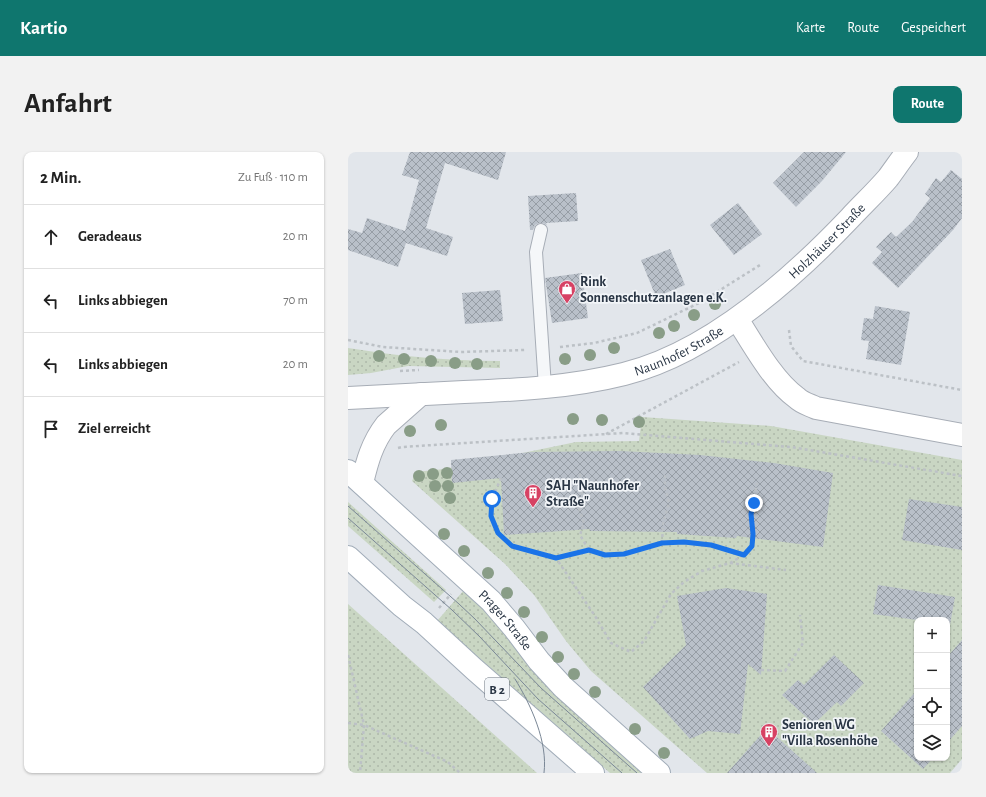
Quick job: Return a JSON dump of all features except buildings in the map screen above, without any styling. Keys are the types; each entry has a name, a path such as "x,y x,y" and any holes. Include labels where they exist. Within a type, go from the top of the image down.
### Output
{"main road":[{"name":"Holzhäuser Straße","path":"737,319 805,263 832,237 887,179 907,152"},
{"name":"Naunhofer Straße","path":"348,398 545,387 592,381 625,374 652,365 708,338 737,319 764,361 784,387 798,399 816,408 962,436"},
{"path":"355,477 381,431 421,394"},
{"name":"Prager Straße","path":"355,477 492,601 539,661 563,687 659,773"},
{"name":"B 2","path":"348,558 402,606 424,623 593,773"}],"lane":[{"path":"540,230 536,252 545,387"}],"path":[{"path":"789,330 791,346 803,361 962,390"},
{"path":"604,434 739,361"},
{"path":"394,450 402,447 623,433 791,447 962,476"},
{"path":"580,474 582,493 577,502 584,523 580,535 589,550"},
{"path":"662,543 663,524 669,504 665,487 665,475"},
{"path":"501,478 492,499 491,516 498,533 512,546 556,558 589,550 605,555 624,554 662,543 684,542 711,545 744,555"},
{"path":"556,558 595,616 611,643 631,652 644,640 671,594 684,582 702,571 730,563 744,555 752,546 753,534 751,514 757,483"},
{"path":"730,563 786,570"},
{"path":"435,612 455,590"},
{"path":"761,670 785,671 803,643 800,615"},
{"path":"348,655 364,725 360,773"},
{"path":"348,723 364,725 448,762 460,773"}],"green space":[{"path":"348,348 424,358 500,361 500,368 408,366 371,373 348,375"},
{"path":"642,417 771,426 962,460 962,759 950,773 707,773 591,671 566,641 534,595 505,564 412,481 416,472 444,469 576,442 639,441"},
{"path":"348,502 446,590 434,602 348,526"},
{"path":"464,590 484,610 531,669 555,695 642,773 610,773 437,621"},
{"path":"348,604 537,773 348,773"}],"tram line":[{"path":"348,506 459,604 541,688 637,773"},
{"path":"348,518 452,610 480,637 538,699 622,773"},
{"path":"515,679 527,700 541,736 545,761 544,773"}],"place":[{"name":"Rink Sonnenschutzanlagen e.K.","path":"567,304"},
{"name":"SAH \"Naunhofer Straße\"","path":"533,508"},
{"name":"Senioren WG \"Villa Rosenhöhe","path":"769,747"}],"route":[{"path":"492,499 491,516 498,533 512,546 556,558 589,550 605,555 624,554 662,543 684,542 711,545 744,555 752,546 753,534 751,514 754,503"}]}
